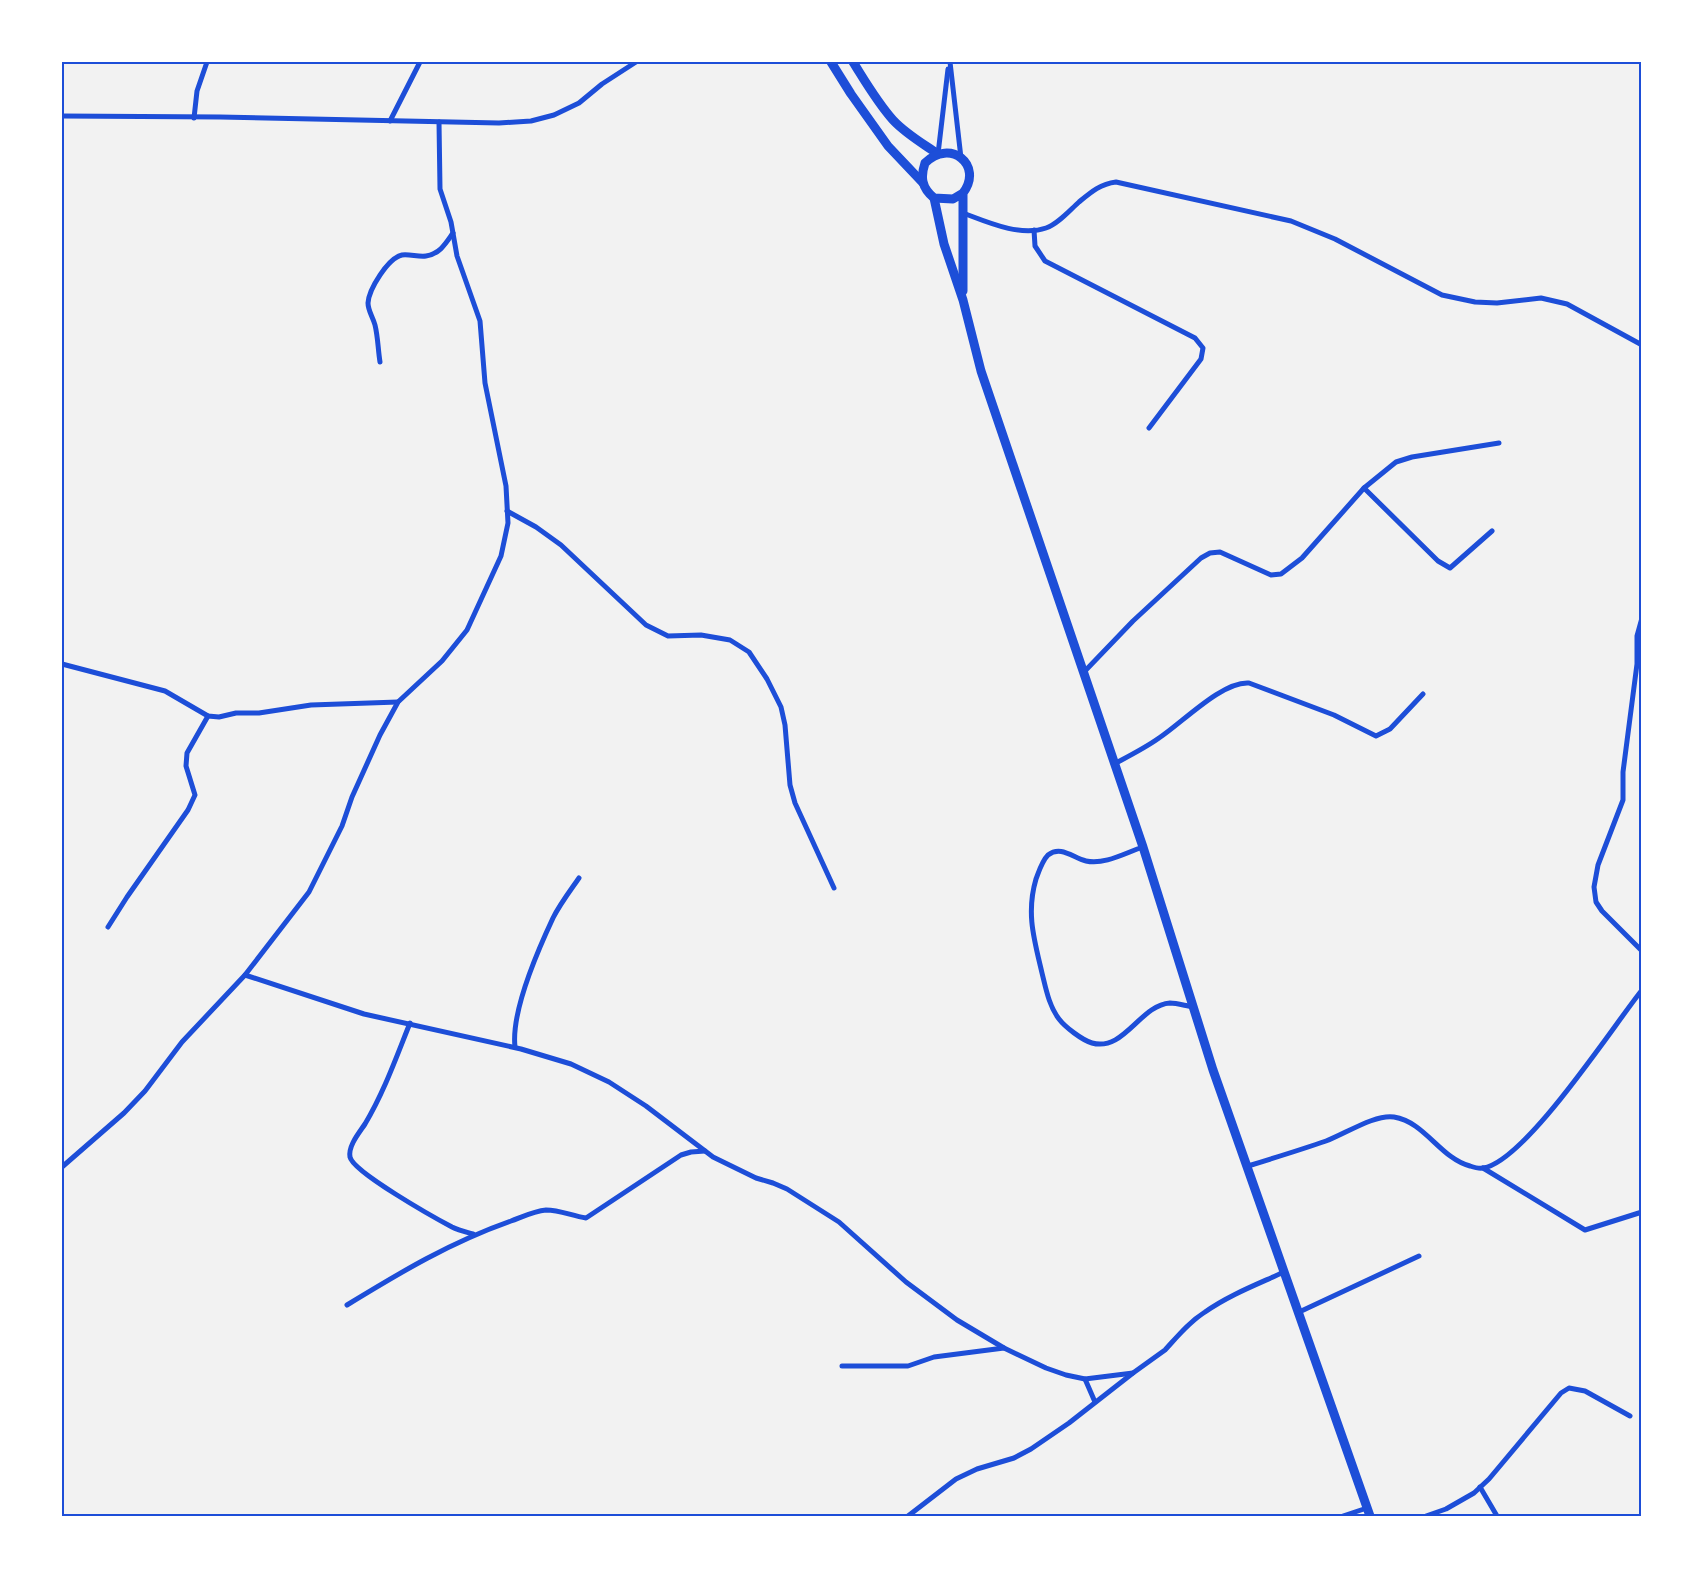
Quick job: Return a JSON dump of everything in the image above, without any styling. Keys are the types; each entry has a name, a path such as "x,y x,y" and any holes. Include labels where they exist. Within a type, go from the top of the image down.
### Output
{"main road":[{"path":"831,62 888,146 934,198 944,244 963,300 981,371 1143,847 1193,1007 1297,1313 1369,1512"},
{"path":"853,62 893,119 909,135 938,154"},
{"path":"923,183 924,164 938,154 950,153 961,158 968,169 969,182 963,193 963,300"},
{"path":"934,198 952,200 963,193"}],"street":[{"path":"194,117 197,91 207,62"},
{"path":"390,121 420,62"},
{"path":"62,116 499,123 531,121 554,115 579,103 602,84 636,62"},
{"path":"938,154 949,62"},
{"path":"949,62 961,158"},
{"path":"62,1167 124,1113 145,1091 182,1042 245,975 309,892 342,826 352,797 398,702 442,661 467,630 501,556 508,523 506,486 485,382 480,321 457,256 440,189 439,122"},
{"path":"963,213 997,226 1045,229 1103,184 1116,182 1291,221 1335,239 1442,295 1475,302 1497,303 1541,297 1567,303 1641,345"},
{"path":"1034,230 1035,246 1045,261 1195,338 1203,348 1201,359 1149,428"},
{"path":"380,362 375,324 368,306 369,294 378,278 400,255 426,256 435,253 443,248 453,233"},
{"path":"1083,674 1133,621 1201,558 1210,553 1220,552 1271,575 1281,574 1302,558 1364,488 1395,462 1412,457 1499,443"},
{"path":"1364,488 1438,561 1450,568 1492,531"},
{"path":"507,512 536,527 561,545 646,625 668,636 701,635 730,640 749,652 767,679 781,707 785,725 790,785 795,803 834,888"},
{"path":"1641,618 1636,636 1637,664 1623,772 1623,800 1598,865 1594,887 1596,902 1602,911 1641,951"},
{"path":"62,664 165,691 208,716 259,713 311,705 398,702"},
{"path":"1114,764 1158,739 1226,689 1241,683 1249,683 1334,715 1376,735 1384,734 1390,729 1423,694"},
{"path":"108,927 188,810 195,795 186,766 187,753 208,716"},
{"path":"1143,847 1100,862 1086,861 1065,851 1054,851 1046,856 1031,896 1031,925 1049,1000 1059,1021 1090,1043 1104,1044 1118,1038 1152,1010 1169,1003 1193,1007"},
{"path":"516,1047 514,1035 516,1021 527,983 554,916 579,878"},
{"path":"245,975 364,1014 516,1047 571,1064 609,1082 646,1106 705,1151 735,1169 787,1189 839,1222 906,1282 957,1320 1004,1348 1056,1371 1085,1379 1133,1373"},
{"path":"1483,1168 1501,1160 1512,1151 1563,1097 1641,990"},
{"path":"410,1023 393,1071 372,1113 350,1148 350,1158 355,1166 408,1202 453,1227 473,1234"},
{"path":"1248,1166 1328,1140 1382,1118 1394,1117 1408,1122 1467,1166 1483,1168 1585,1230 1641,1212"},
{"path":"347,1305 408,1267 473,1234 542,1210 565,1212 586,1218 681,1155 705,1151"},
{"path":"1297,1313 1419,1256"},
{"path":"908,1516 956,1479 977,1469 1014,1458 1031,1449 1165,1350 1175,1337 1204,1312 1284,1272"},
{"path":"842,1366 908,1366 934,1357 1004,1348"},
{"path":"1085,1379 1095,1402"},
{"path":"1426,1516 1446,1509 1480,1487 1561,1393 1569,1388 1585,1391 1630,1416"},
{"path":"1480,1487 1497,1516"},
{"path":"1342,1516 1369,1512"}]}
